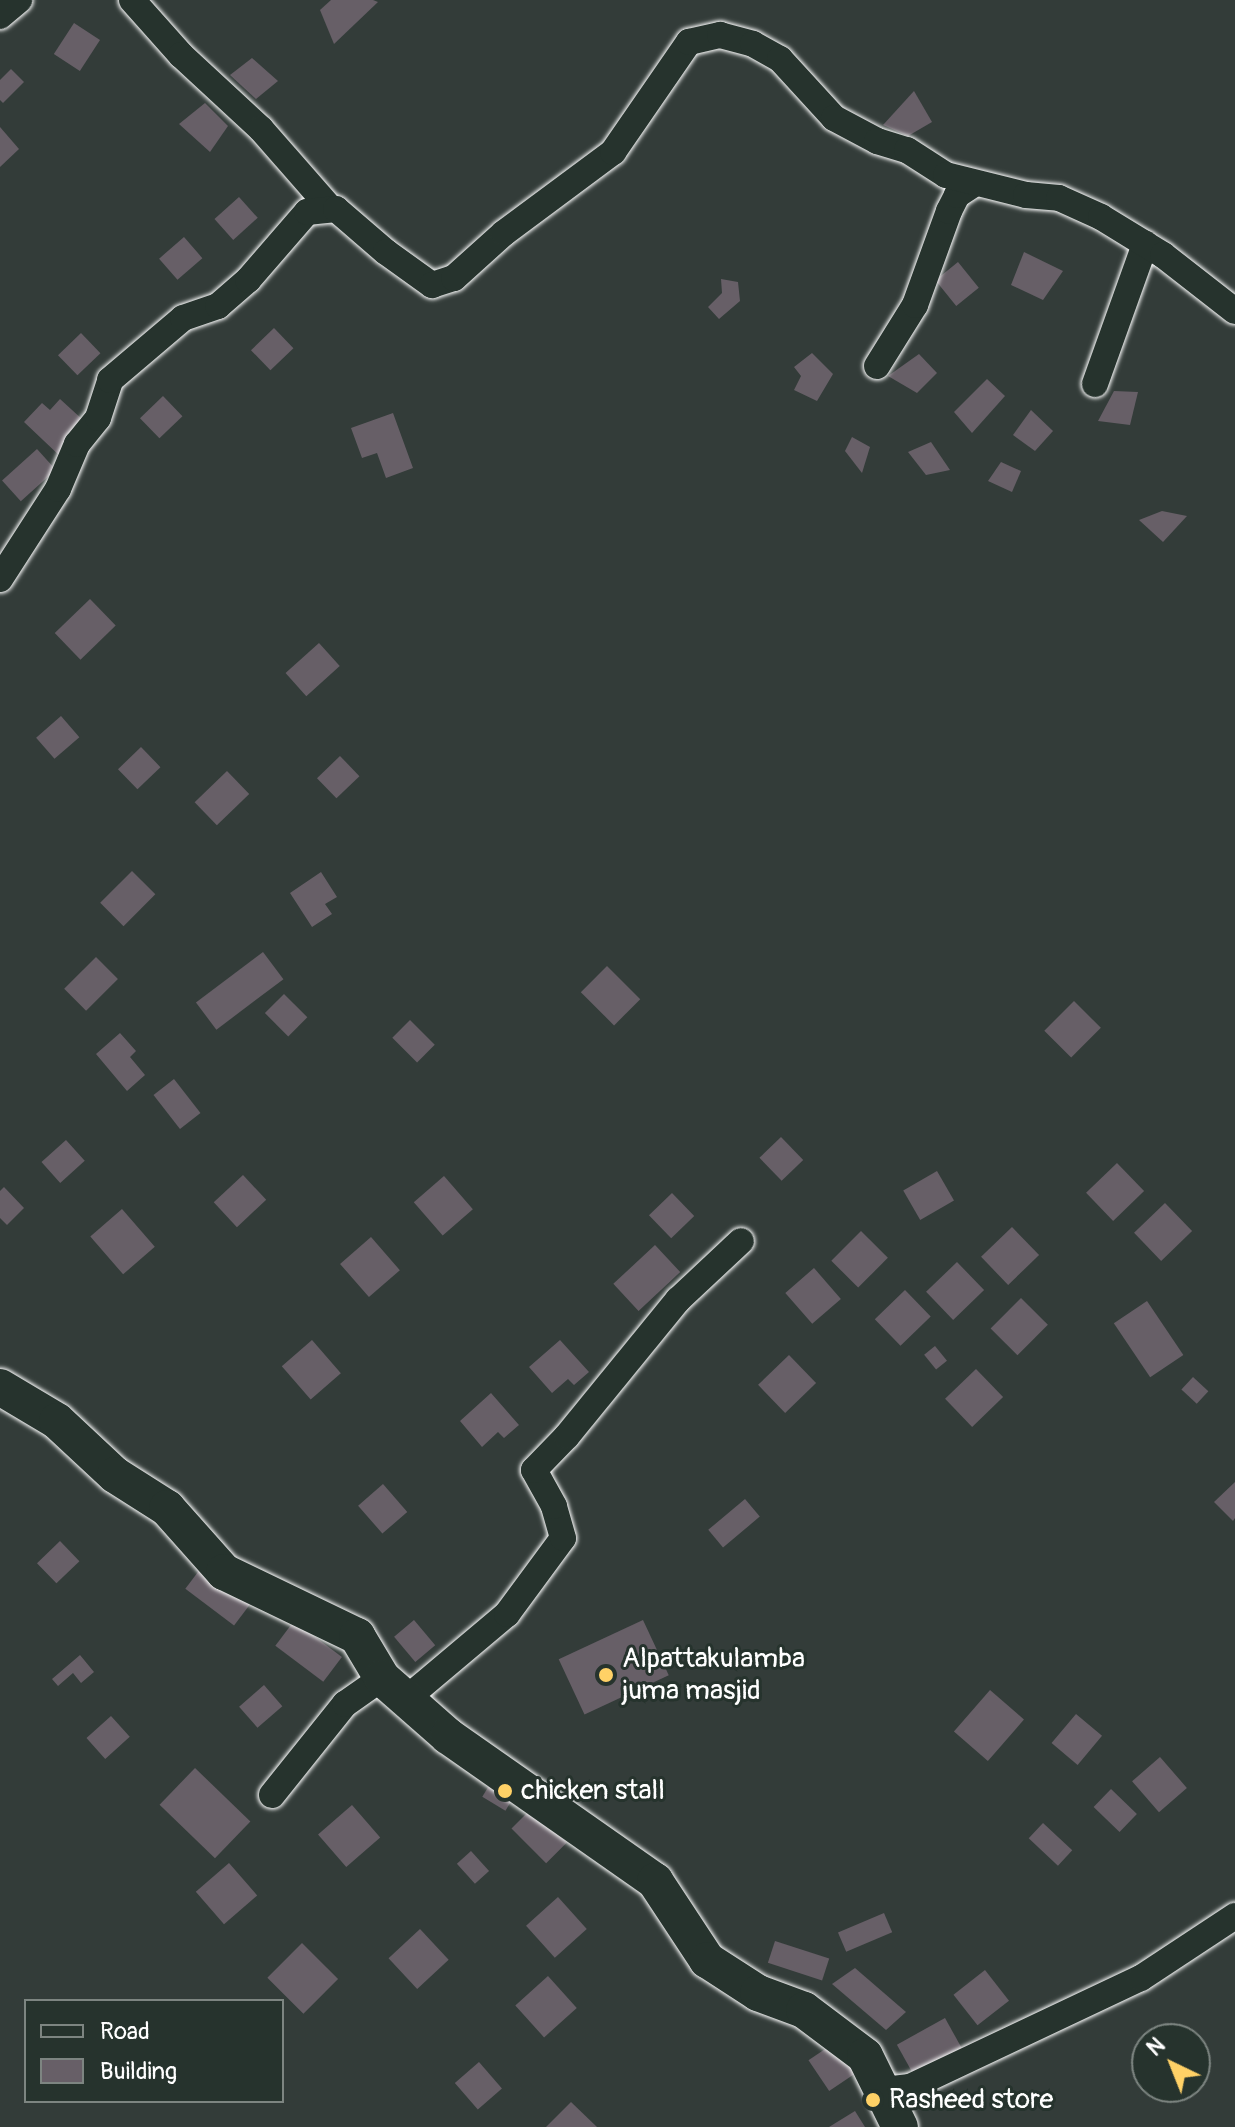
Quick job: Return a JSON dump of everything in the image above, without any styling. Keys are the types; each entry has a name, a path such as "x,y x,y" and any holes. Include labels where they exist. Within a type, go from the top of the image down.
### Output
{"street":[{"path":"0,16 19,0"},
{"path":"132,0 181,55 271,139 331,209"},
{"path":"0,579 58,489 77,444 98,418 110,380 163,339 183,318 218,306 248,280 307,212 336,209 386,252 432,285 454,278 504,233 613,152 689,42 720,35 753,44 780,59 834,118 877,141 907,150 946,175 1026,195 1059,198 1145,244 1235,311"},
{"path":"877,366 915,305 957,195 974,184"},
{"path":"1095,384 1145,244"},
{"path":"272,1795 345,1704 394,1688 507,1614 563,1538 554,1506 534,1470 567,1436 678,1300 741,1241"},
{"path":"0,1387 57,1421 115,1475 167,1508 224,1572 357,1636 394,1688 448,1736 523,1792 655,1881 707,1960 758,1993 804,2010 865,2056 900,2127"},
{"path":"884,2090 910,2087 1141,1978 1235,1916"}],"building":[{"path":"331,0 378,2 334,44 320,10"},
{"path":"74,23 100,40 80,71 54,54"},
{"path":"252,58 278,81 256,99 230,75"},
{"path":"11,69 24,82 3,103 0,100 0,80"},
{"path":"914,91 932,122 908,136 883,125"},
{"path":"205,103 228,126 210,152 179,124"},
{"path":"0,127 19,149 0,167"},
{"path":"239,197 258,218 233,240 214,219"},
{"path":"184,237 202,258 177,280 159,259"},
{"path":"1024,252 1063,271 1043,300 1011,285"},
{"path":"958,262 979,288 956,306 935,280"},
{"path":"721,279 738,282 740,301 719,319 708,307 722,293"},
{"path":"274,328 293,348 270,370 251,350"},
{"path":"81,333 100,353 77,375 58,355"},
{"path":"812,353 833,374 817,401 794,390 801,376 794,367"},
{"path":"919,354 937,373 917,393 888,376"},
{"path":"987,379 1005,396 972,433 954,412"},
{"path":"1114,391 1138,392 1130,425 1098,421"},
{"path":"163,396 182,416 159,438 140,418"},
{"path":"60,399 83,420 62,458 24,422 42,403 50,410"},
{"path":"1031,410 1053,431 1035,451 1013,435"},
{"path":"393,413 413,468 386,478 377,453 362,458 351,428"},
{"path":"852,437 870,447 862,473 845,451"},
{"path":"931,442 950,470 926,475 908,452"},
{"path":"37,449 56,470 21,501 2,480"},
{"path":"1001,462 1021,471 1012,492 988,481"},
{"path":"1162,511 1187,516 1163,542 1139,520"},
{"path":"90,599 116,626 80,660 55,633"},
{"path":"319,643 340,666 306,696 286,673"},
{"path":"61,716 79,737 54,759 36,738"},
{"path":"141,747 160,767 137,789 118,769"},
{"path":"340,756 359,776 336,798 317,778"},
{"path":"227,771 249,794 217,825 195,802"},
{"path":"132,871 155,894 124,926 100,903"},
{"path":"321,872 337,897 325,904 332,914 312,927 290,893"},
{"path":"263,952 283,979 216,1030 196,1003"},
{"path":"96,957 118,979 86,1011 64,989"},
{"path":"607,966 640,999 614,1025 581,992"},
{"path":"284,994 307,1017 288,1036 265,1013"},
{"path":"1074,1001 1101,1028 1071,1058 1044,1031"},
{"path":"410,1020 435,1045 417,1062 392,1038"},
{"path":"120,1033 136,1051 130,1057 145,1075 127,1091 96,1054"},
{"path":"174,1079 200,1113 180,1129 154,1095"},
{"path":"781,1137 803,1160 782,1181 759,1158"},
{"path":"66,1140 85,1161 60,1183 41,1162"},
{"path":"1117,1163 1144,1191 1113,1221 1086,1193"},
{"path":"937,1171 954,1200 920,1220 903,1190"},
{"path":"243,1175 266,1200 237,1227 214,1202"},
{"path":"444,1176 473,1209 443,1235 414,1202"},
{"path":"4,1187 24,1208 7,1225 0,1218 0,1191"},
{"path":"672,1193 694,1216 671,1238 649,1215"},
{"path":"1165,1203 1192,1231 1161,1261 1134,1233"},
{"path":"122,1209 155,1247 123,1274 90,1237"},
{"path":"1012,1227 1039,1255 1008,1285 981,1257"},
{"path":"861,1231 888,1258 858,1288 831,1261"},
{"path":"371,1237 400,1270 369,1297 340,1264"},
{"path":"655,1245 680,1272 639,1311 613,1284"},
{"path":"957,1262 984,1290 953,1320 926,1292"},
{"path":"814,1268 841,1299 812,1324 785,1293"},
{"path":"905,1290 931,1317 900,1346 875,1319"},
{"path":"1021,1298 1048,1325 1017,1355 991,1328"},
{"path":"1147,1301 1183,1355 1150,1377 1114,1323"},
{"path":"312,1340 341,1373 311,1399 282,1366"},
{"path":"560,1340 589,1372 574,1385 568,1379 552,1393 529,1367"},
{"path":"935,1346 947,1361 936,1370 924,1355"},
{"path":"789,1355 816,1383 785,1413 758,1385"},
{"path":"976,1369 1003,1397 972,1427 945,1399"},
{"path":"1193,1377 1208,1391 1197,1404 1181,1389"},
{"path":"491,1393 519,1425 504,1438 498,1432 482,1447 460,1421"},
{"path":"1235,1482 1235,1518 1233,1521 1214,1502"},
{"path":"383,1484 407,1512 382,1534 358,1506"},
{"path":"745,1499 760,1517 723,1547 708,1530"},
{"path":"60,1541 79,1561 56,1583 37,1563"},
{"path":"204,1564 253,1601 234,1625 185,1589"},
{"path":"414,1620 435,1645 415,1662 394,1637"},
{"path":"643,1620 669,1675 584,1715 559,1659"},
{"path":"294,1621 342,1657 323,1682 275,1646"},
{"path":"80,1655 94,1672 81,1683 73,1673 58,1686 52,1679"},
{"path":"264,1685 282,1706 257,1728 239,1707"},
{"path":"990,1690 1024,1720 988,1761 954,1732"},
{"path":"1076,1714 1102,1736 1078,1765 1052,1743"},
{"path":"111,1716 130,1737 105,1759 86,1738"},
{"path":"1160,1757 1187,1788 1159,1812 1132,1781"},
{"path":"195,1768 250,1821 215,1858 160,1805"},
{"path":"490,1784 513,1798 505,1811 482,1797"},
{"path":"1111,1789 1137,1814 1120,1832 1094,1807"},
{"path":"352,1805 380,1837 346,1867 318,1835"},
{"path":"532,1808 567,1843 546,1863 511,1829"},
{"path":"1043,1823 1072,1850 1058,1866 1029,1838"},
{"path":"471,1851 489,1871 475,1884 457,1864"},
{"path":"229,1863 257,1895 224,1924 196,1892"},
{"path":"558,1897 587,1929 555,1958 526,1926"},
{"path":"884,1913 892,1932 846,1952 838,1933"},
{"path":"420,1929 449,1960 417,1989 389,1958"},
{"path":"775,1941 829,1959 822,1980 768,1963"},
{"path":"302,1943 338,1979 303,2014 267,1978"},
{"path":"855,1968 906,2012 886,2030 832,1984"},
{"path":"985,1970 1009,2001 977,2025 953,1995"},
{"path":"548,1976 577,2008 544,2037 515,2005"},
{"path":"945,2018 963,2050 915,2077 897,2045"},
{"path":"840,2039 861,2070 829,2091 808,2060"},
{"path":"479,2062 502,2088 478,2109 455,2083"},
{"path":"571,2102 597,2127 546,2127"},
{"path":"855,2111 865,2127 829,2127"}],"place":[{"name":"Alpattakulamba juma masjid","path":"606,1675"},
{"name":"chicken stall","path":"505,1791"},
{"name":"Rasheed store","path":"873,2100"}]}
